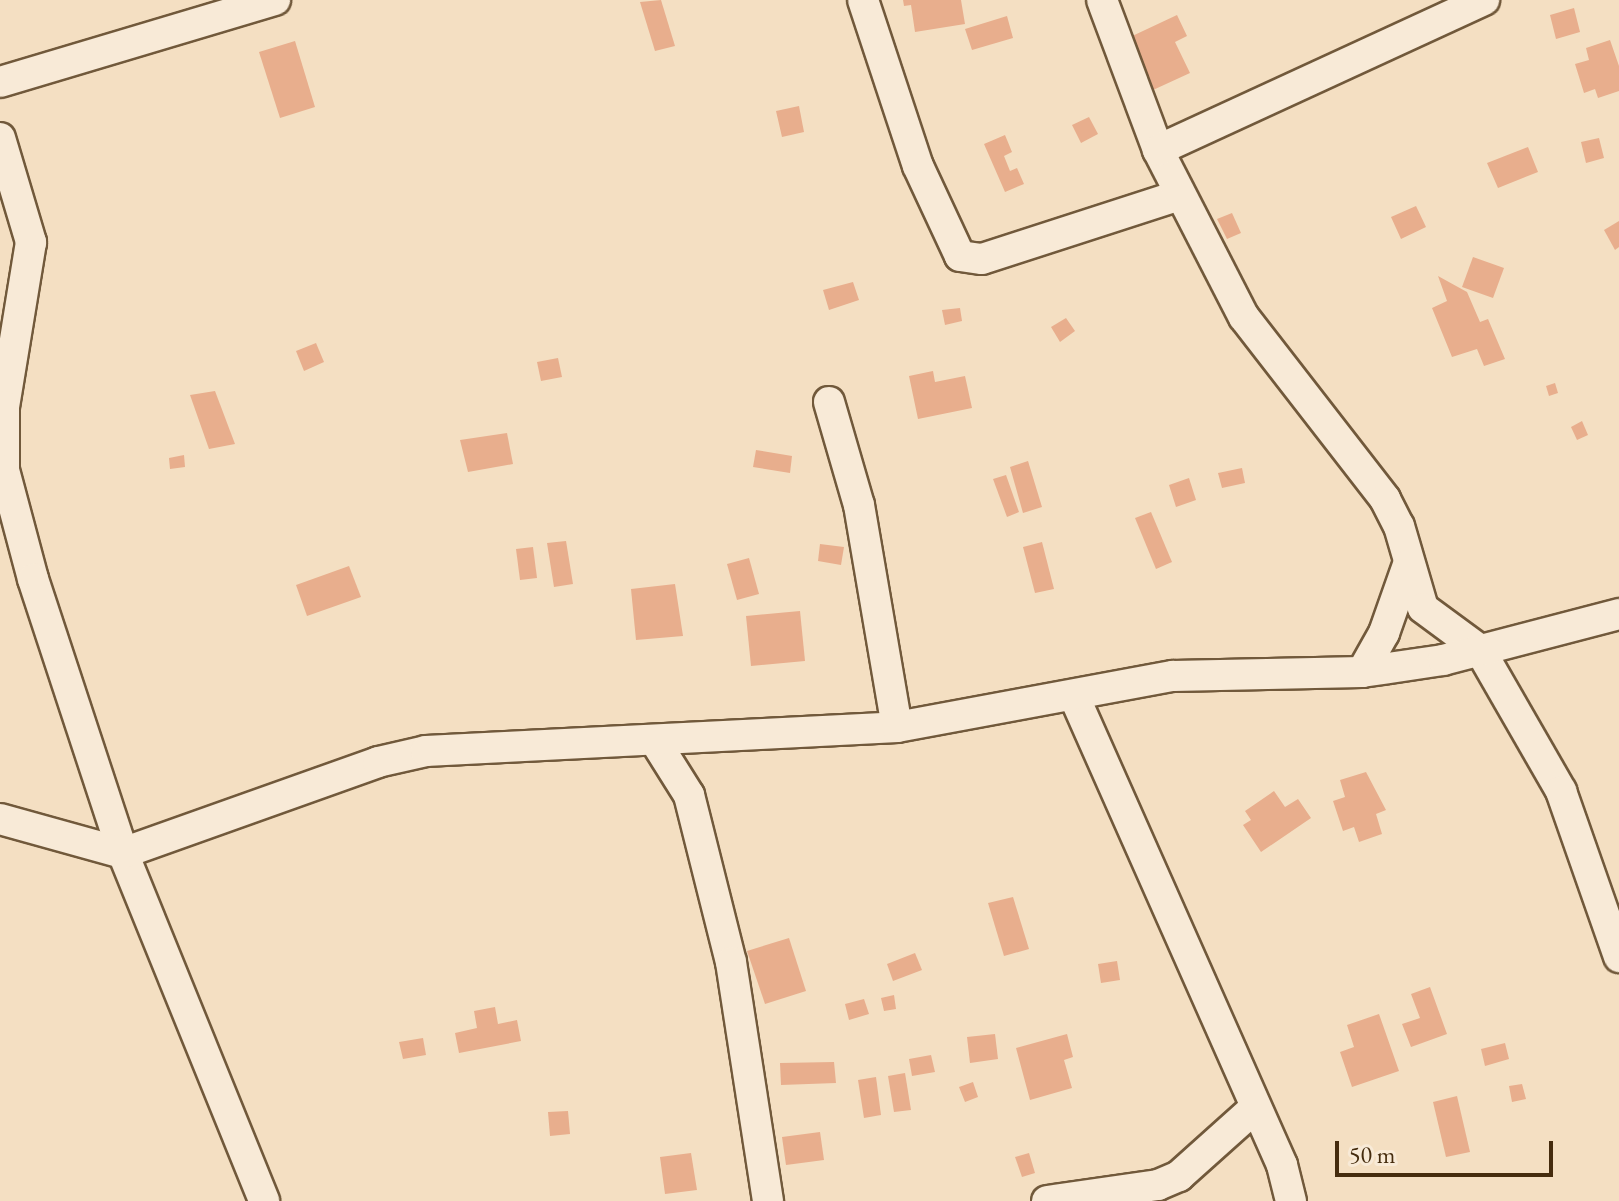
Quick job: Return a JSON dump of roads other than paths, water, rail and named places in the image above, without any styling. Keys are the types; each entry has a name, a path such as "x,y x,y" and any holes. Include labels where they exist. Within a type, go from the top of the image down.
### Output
{"street":[{"path":"0,82 275,0"},
{"path":"863,0 918,166 960,256 982,259 1180,195"},
{"path":"1102,0 1158,150 1244,317 1385,499 1399,526 1423,608 1480,650 1561,791 1619,957"},
{"path":"1158,150 1484,0"},
{"path":"0,138 31,242 4,406 4,470 123,853 264,1201"},
{"path":"829,402 859,505 897,727"},
{"path":"1362,672 1384,633 1408,565"},
{"path":"0,819 123,853 378,762 426,751 897,727 1173,676 1362,672 1480,650 1619,614"},
{"path":"1074,696 1282,1165 1291,1201"},
{"path":"655,741 689,795 731,962 768,1201"},
{"path":"1047,1201 1158,1185 1179,1176 1256,1107"}]}
